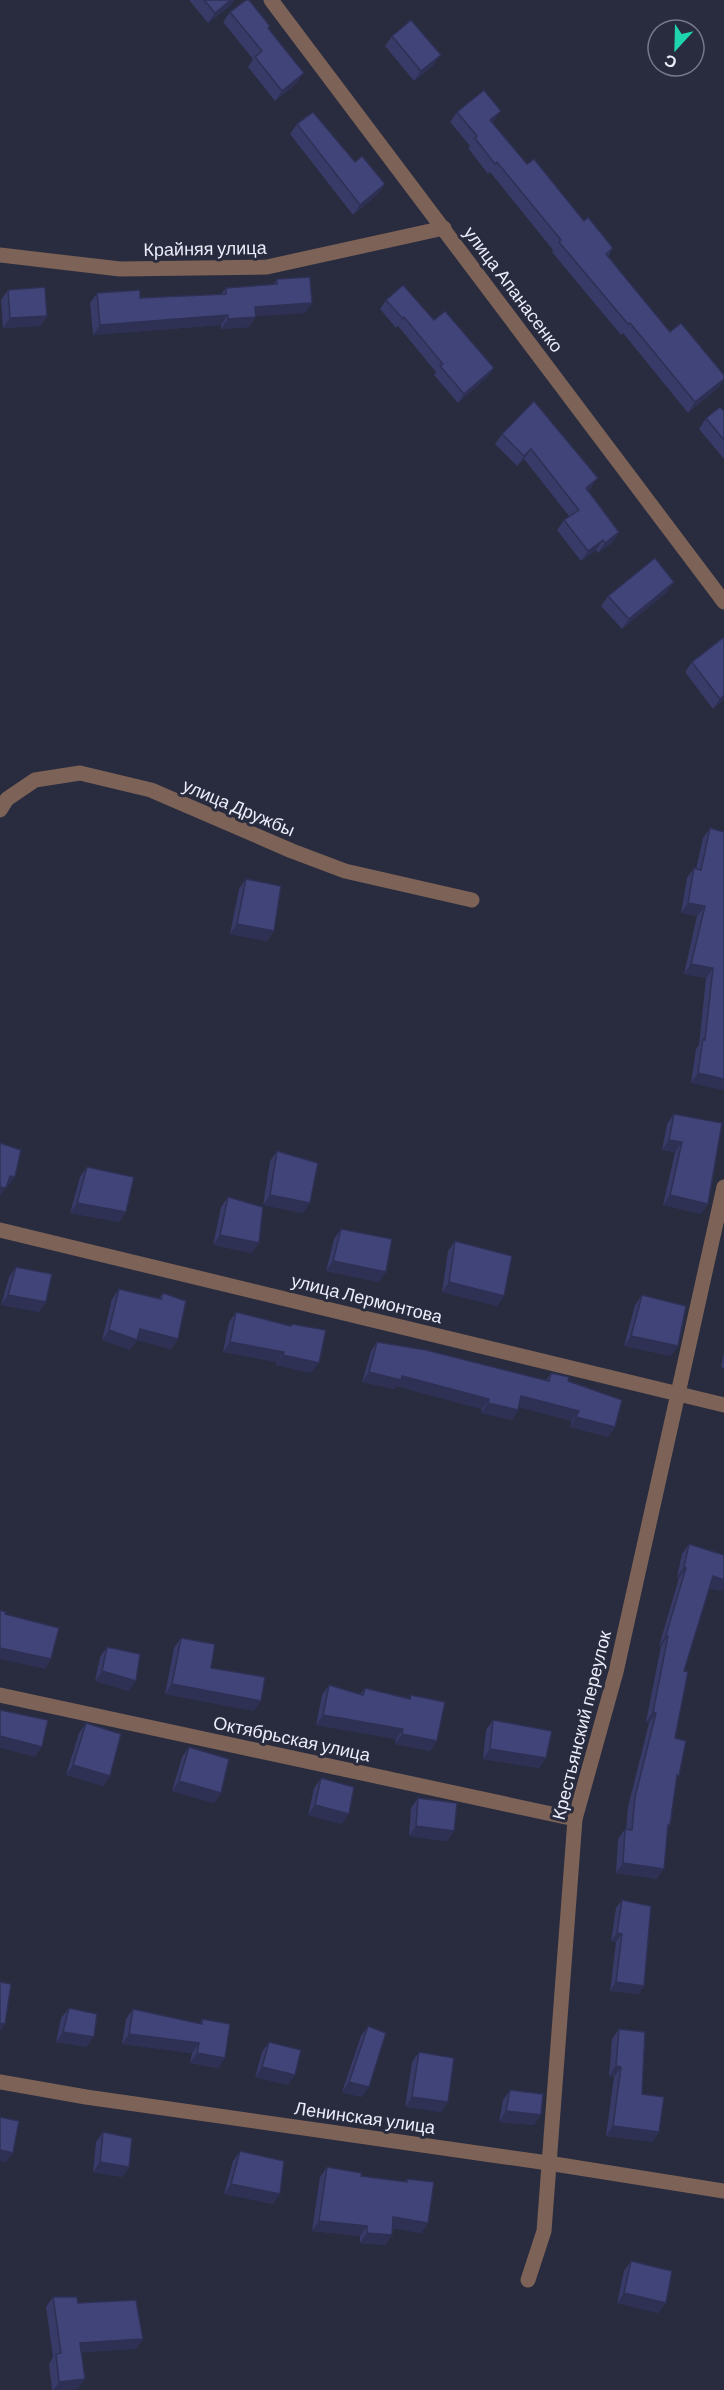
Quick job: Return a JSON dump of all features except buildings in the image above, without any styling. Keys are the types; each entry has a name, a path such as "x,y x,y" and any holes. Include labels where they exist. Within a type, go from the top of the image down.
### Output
{"street":[{"name":"улица Апанасенко","path":"271,0 724,602"},
{"name":"Крайняя улица","path":"0,255 120,269 267,267 444,228"},
{"name":"улица Дружбы","path":"0,810 8,799 35,780 80,772 151,790 292,851 345,871 472,900"},
{"name":"Крестьянский переулок","path":"528,2280 544,2231 575,1819 616,1672 724,1187"},
{"name":"улица Лермонтова","path":"0,1230 724,1405"},
{"name":"Октябрьская улица","path":"0,1695 575,1819"},
{"name":"Ленинская улица","path":"0,2082 86,2097 548,2163 724,2191"}]}
